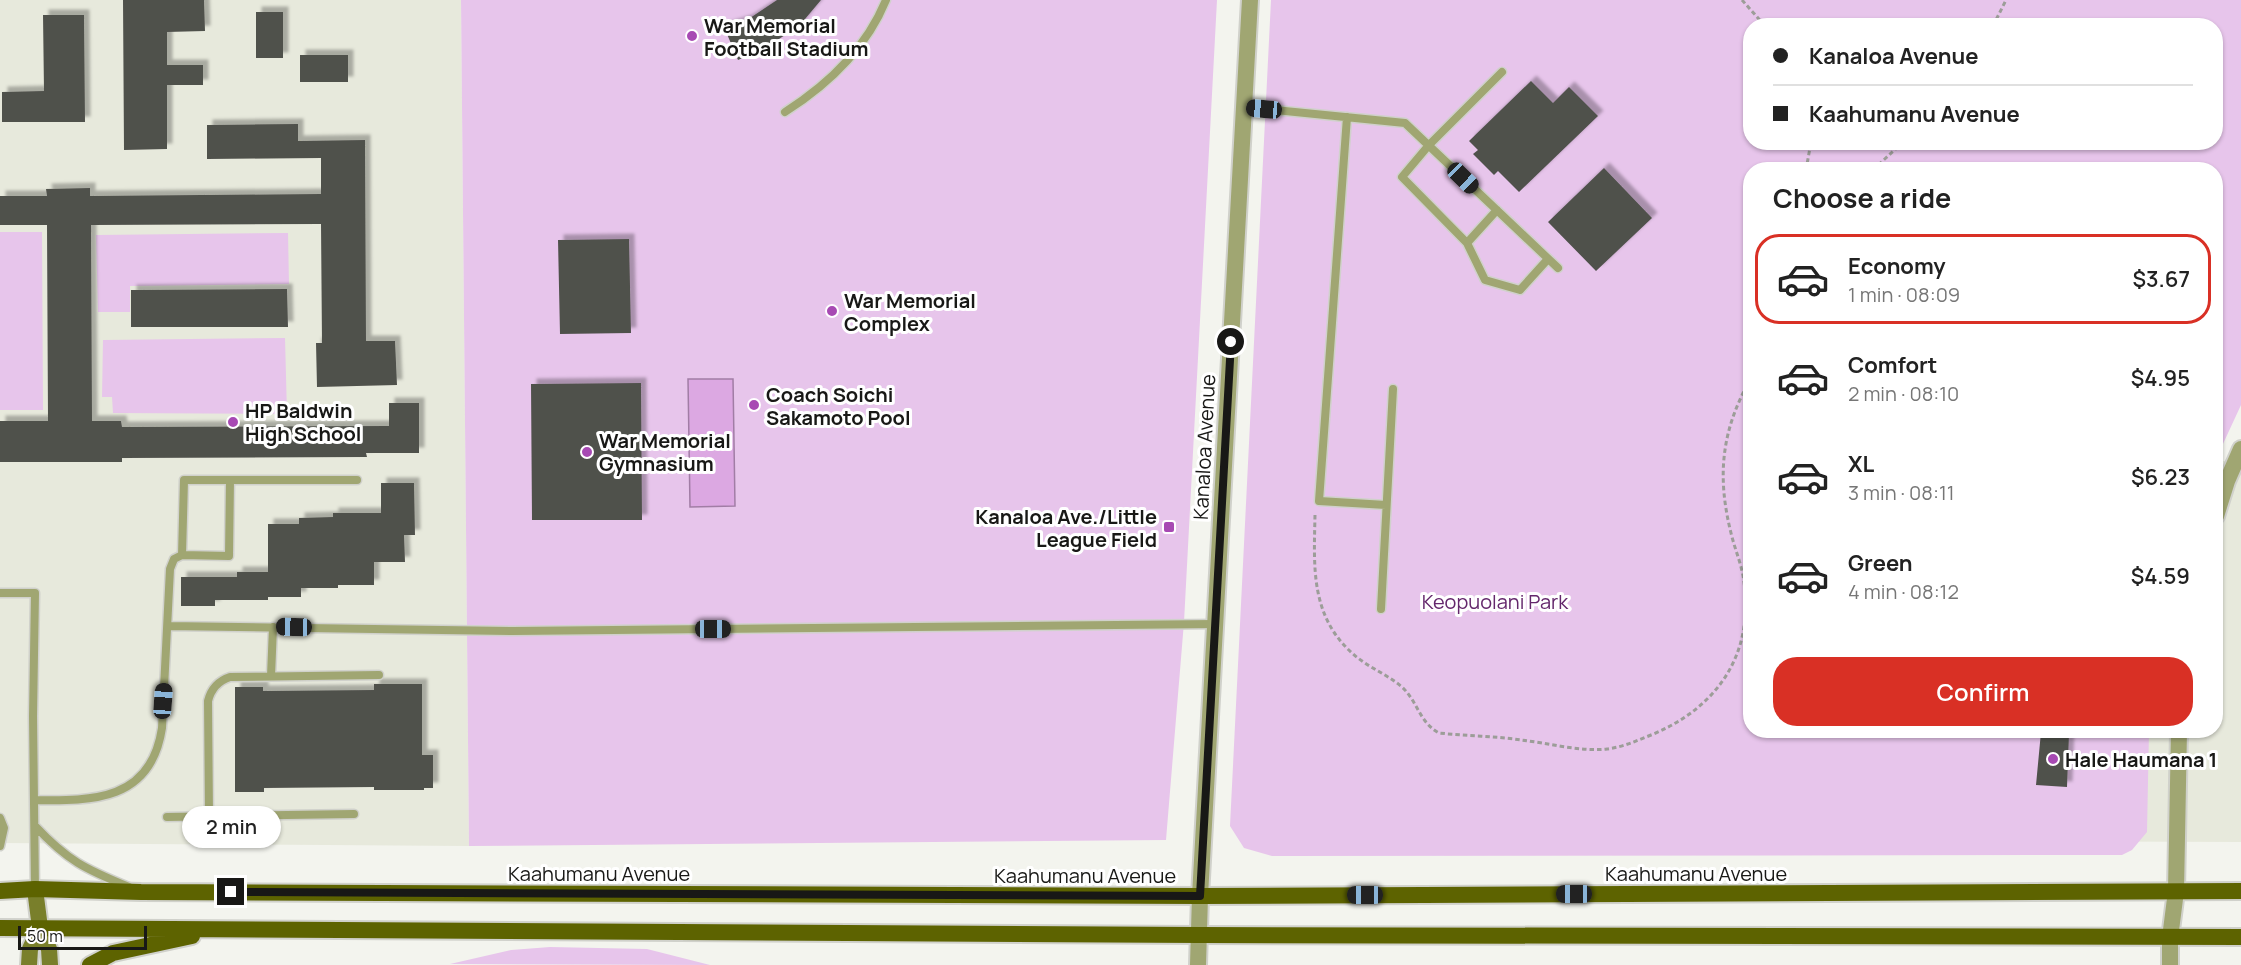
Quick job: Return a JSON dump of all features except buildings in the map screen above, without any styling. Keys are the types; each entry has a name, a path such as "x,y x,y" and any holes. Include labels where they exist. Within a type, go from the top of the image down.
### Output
{"main road":[{"name":"Kaahumanu Avenue","path":"0,891 35,889 141,892 1200,896 2241,891"},
{"path":"35,889 40,928 49,949 50,965"},
{"path":"0,928 1199,935 2241,937"},
{"path":"29,965 30,949 40,928"},
{"path":"90,965 113,953 224,929"}],"street":[{"name":"Kanaloa Avenue","path":"1198,965 1250,0"},
{"path":"2223,494 2241,449"},
{"path":"2170,965 2170,938 2176,891 2180,738"}],"lane":[{"path":"785,112 809,97 832,78 851,57 868,34 886,0"},
{"path":"1502,72 1429,145 1402,177 1467,243 1485,280 1520,290 1548,259"},
{"path":"1244,107 1405,123 1558,268"},
{"path":"1347,117 1319,501 1386,505"},
{"path":"1467,243 1497,210"},
{"path":"1381,609 1393,389"},
{"path":"182,555 184,480 357,480"},
{"path":"35,800 91,799 108,796 132,783 145,770 155,754 161,738 170,569 174,559 182,555 229,556 230,480"},
{"path":"0,593 35,593 33,716 35,889"},
{"path":"168,626 513,631 1216,624"},
{"path":"271,676 273,627"},
{"path":"209,816 208,701 218,683 230,677 379,675"},
{"path":"167,817 354,814"},
{"path":"0,818 4,828 0,846"},
{"path":"35,826 66,857 85,869 141,892"}],"path":[{"path":"1742,0 1758,18"},
{"path":"1997,18 2006,0"},
{"path":"1882,162 1894,150"},
{"path":"1743,392 1728,428 1723,466 1724,501 1743,579"},
{"path":"1316,515 1314,571 1323,613 1351,653 1402,688 1428,727 1439,733 1606,749 1629,744 1666,729 1713,696 1728,676 1740,648 1743,633"}],"shaded area":[{"name":"HP Baldwin High School","path":"0,0 461,0 469,846 0,843"},
{"path":"688,379 733,379 735,506 690,507"},
{"path":"2223,461 2241,461 2241,842 2001,841 2004,738 2223,738"}],"green space":[{"name":"War Memorial Complex","path":"461,0 1217,0 1184,622 1166,840 469,846"},
{"name":"Keopuolani Park","path":"1271,0 2241,0 2241,405 2223,444 2223,162 1743,162 1743,738 2149,738 2147,832 2132,850 2122,855 1272,856 1244,848 1230,826"},
{"path":"0,232 42,232 43,410 0,410"},
{"path":"288,233 289,284 130,286 130,312 98,312 96,235"},
{"path":"285,338 287,414 113,413 112,397 102,397 103,340"},
{"path":"550,947 647,949 710,965 450,964 511,950"}],"place":[{"name":"War Memorial Football Stadium","path":"692,36"},
{"name":"War Memorial Complex","path":"832,311"},
{"name":"Coach Soichi Sakamoto Pool","path":"754,405"},
{"name":"HP Baldwin High School","path":"233,422"},
{"name":"War Memorial Gymnasium","path":"587,452"},
{"name":"Kanaloa Ave./Little League Field","path":"1169,527"},
{"name":"Hale Haumana 1","path":"2053,759"}],"route":[{"path":"231,892 1200,896 1231,342"}]}
